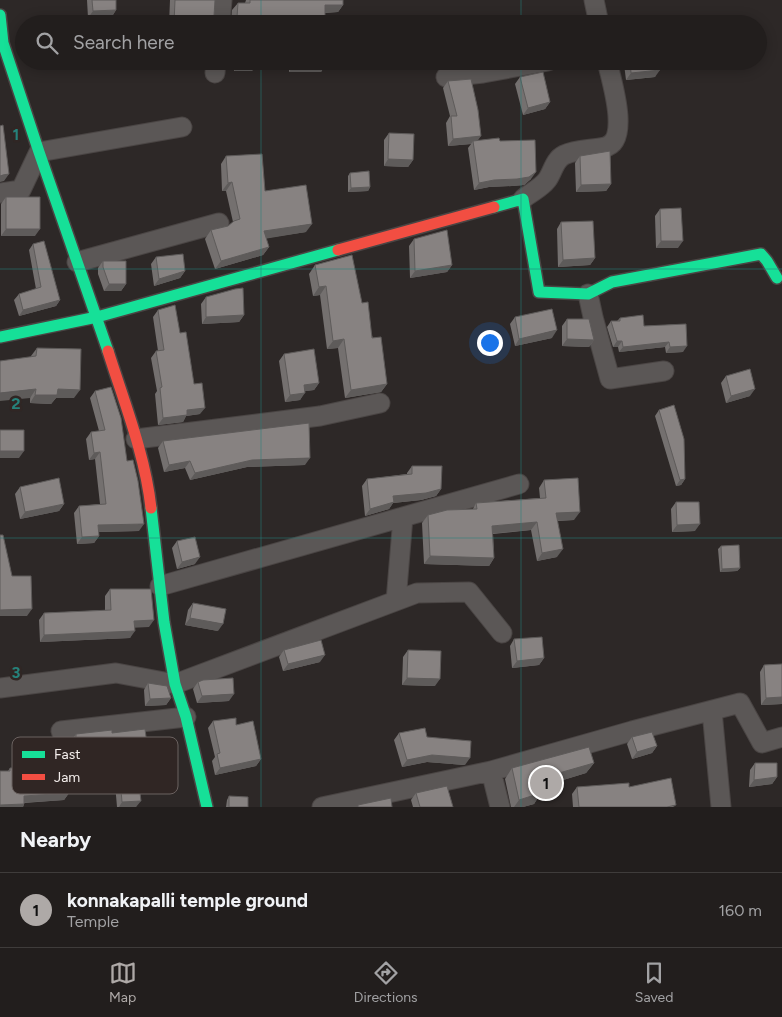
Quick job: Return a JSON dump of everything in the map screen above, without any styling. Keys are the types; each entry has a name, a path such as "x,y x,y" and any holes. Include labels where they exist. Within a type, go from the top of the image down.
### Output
{"street":[{"path":"221,15 222,0"},
{"path":"594,0 597,15"},
{"path":"0,15 3,43 97,317 136,439 149,488 164,622 175,684 186,717 207,807"},
{"path":"446,77 499,70"},
{"path":"0,337 97,317 523,199 546,181 562,156 573,152 608,147 613,143 617,132 618,116 609,70"},
{"path":"39,152 182,127"},
{"path":"0,193 21,190 39,152"},
{"path":"523,199 539,292 588,294 612,282 761,254 777,278"},
{"path":"78,262 219,223"},
{"path":"588,294 610,378 664,371"},
{"path":"136,439 320,416 380,403"},
{"path":"160,586 519,484"},
{"path":"396,601 403,517"},
{"path":"0,688 116,673 175,684 417,593 469,592 502,633"},
{"path":"322,807 491,772 632,731 740,703 762,743 782,738"},
{"path":"712,710 721,807"},
{"path":"62,731 186,717"},
{"path":"491,772 500,807"}],"building":[{"path":"92,0 116,0 116,10 93,11"},
{"path":"175,0 215,0 214,15 174,15"},
{"path":"250,0 343,0 343,5 325,5 325,15 237,15 238,3 250,3"},
{"path":"631,70 660,70 631,73"},
{"path":"543,72 550,102 528,108 520,77"},
{"path":"471,79 478,110 481,136 453,139 451,116 457,116 448,81"},
{"path":"3,125 9,174 0,176 0,126"},
{"path":"389,133 414,134 413,160 388,159"},
{"path":"499,138 500,141 535,140 536,172 529,177 479,183 473,141"},
{"path":"610,151 611,184 581,185 580,156"},
{"path":"262,154 265,191 306,185 312,224 264,231 269,247 221,261 211,230 228,226 240,219 232,182 228,183 226,156"},
{"path":"369,171 370,187 351,188 350,173"},
{"path":"6,197 40,197 40,229 6,229"},
{"path":"681,208 683,241 661,241 660,209"},
{"path":"593,221 595,258 563,260 561,222"},
{"path":"447,230 452,265 415,271 414,239"},
{"path":"44,241 60,300 23,310 19,294 41,287 33,244"},
{"path":"183,254 185,271 159,279 156,257"},
{"path":"352,255 362,303 368,302 372,338 381,337 387,384 351,390 344,339 333,341 326,286 319,287 315,265"},
{"path":"103,261 126,261 126,284 109,284 103,267"},
{"path":"243,288 244,315 206,317 206,297"},
{"path":"175,305 180,333 186,332 194,384 202,383 205,408 187,410 187,415 163,418 160,388 162,387 156,351 164,350 158,310"},
{"path":"552,309 557,330 519,339 515,317"},
{"path":"643,315 644,326 686,324 687,346 670,347 669,342 623,347 622,341 617,341 611,321 620,321 620,318"},
{"path":"567,319 589,319 594,340 567,339"},
{"path":"37,348 81,349 80,390 58,389 57,395 35,395 36,389 0,393 0,361 36,356"},
{"path":"314,349 319,383 304,385 305,393 290,395 284,354"},
{"path":"750,369 755,389 731,396 726,376"},
{"path":"111,387 121,418 127,461 133,460 144,524 98,525 99,536 82,537 79,506 106,504 100,452 94,453 91,432 105,430 95,391"},
{"path":"674,405 684,439 685,479 680,480 659,410"},
{"path":"309,423 310,458 252,460 195,473 190,461 169,465 163,441"},
{"path":"0,430 24,430 24,451 0,451"},
{"path":"412,466 442,466 441,489 426,493 393,496 394,502 370,509 367,479 412,474"},
{"path":"59,478 64,504 25,512 20,487"},
{"path":"578,478 580,512 556,513 563,549 542,553 537,522 492,526 494,558 430,556 428,515 447,510 477,509 476,503 546,498 544,480"},
{"path":"676,502 699,502 700,524 677,525"},
{"path":"0,535 3,535 12,576 31,576 32,609 0,610"},
{"path":"195,537 200,557 182,562 177,541"},
{"path":"739,545 740,568 722,569 721,546"},
{"path":"110,589 151,589 154,620 134,621 135,631 44,635 44,613 111,610"},
{"path":"193,603 226,609 223,624 190,618"},
{"path":"542,637 544,658 517,661 514,639"},
{"path":"321,640 325,655 288,664 284,650"},
{"path":"408,650 441,651 440,679 407,678"},
{"path":"782,664 782,697 766,698 764,665"},
{"path":"233,678 234,694 202,696 198,682"},
{"path":"148,683 167,686 171,698 150,699"},
{"path":"236,718 236,725 253,721 261,759 220,768 217,754 220,753 213,721"},
{"path":"425,728 427,737 471,741 470,758 432,755 407,760 399,733"},
{"path":"145,729 146,737 76,737 76,734 112,730 112,733"},
{"path":"652,732 657,746 637,752 632,737"},
{"path":"589,747 594,763 538,779 541,793 519,800 512,768"},
{"path":"755,763 777,763 777,777 754,780"},
{"path":"10,768 12,768 12,794 54,794 24,796 24,804 0,805 0,771 10,771"},
{"path":"671,778 676,805 667,807 579,807 577,787 629,783 629,787"},
{"path":"447,786 453,807 420,807 416,793"},
{"path":"121,794 140,794 141,801 122,802"},
{"path":"229,796 248,797 248,807 229,807"},
{"path":"391,798 392,807 358,807 358,805"}],"traffic: fast":[{"path":"0,15 3,43 108,351"},
{"path":"494,207 523,199 539,292 588,294 612,282 761,254 777,278"},
{"path":"0,337 97,317 338,250"},
{"path":"151,508 164,622 175,684 186,717 207,807"}],"traffic: jam":[{"path":"338,250 494,207"},
{"path":"108,351 139,448 151,508"}],"place":[{"name":"konnakapalli temple ground","path":"546,783"}]}
